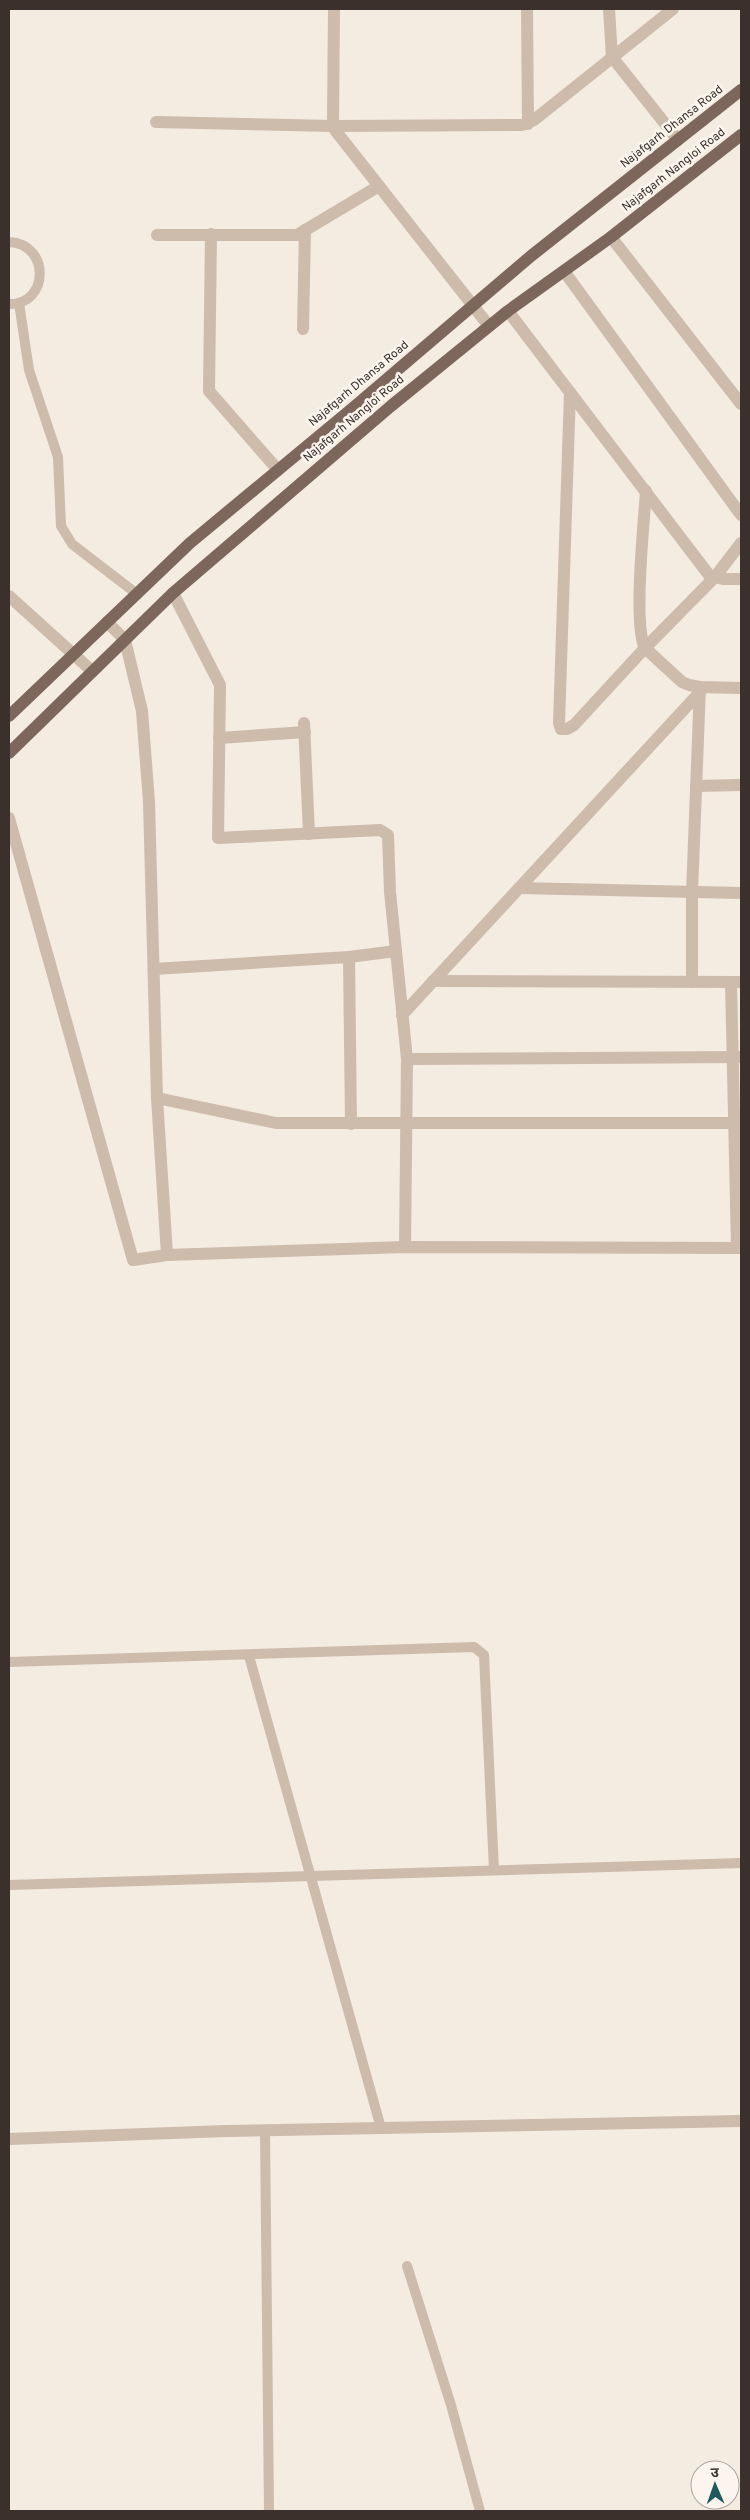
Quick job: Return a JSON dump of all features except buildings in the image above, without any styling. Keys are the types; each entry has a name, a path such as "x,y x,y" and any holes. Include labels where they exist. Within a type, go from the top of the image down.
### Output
{"main road":[{"name":"Najafgarh Dhansa Road","path":"9,716 190,543 531,256 741,90"},
{"name":"Najafgarh Nangloi Road","path":"9,753 173,593 391,406 508,311 611,237 741,135"}],"street":[{"path":"334,9 333,126 489,326"},
{"path":"527,9 528,124"},
{"path":"609,9 612,57 678,140"},
{"path":"156,122 333,126 528,124 673,9"},
{"path":"157,235 290,236 305,230 379,186"},
{"path":"303,329 305,230"},
{"path":"210,234 209,391 278,470"},
{"path":"611,237 741,404"},
{"path":"564,271 741,515"},
{"path":"508,311 709,574 715,577 741,579"},
{"path":"570,392 559,722 561,729 574,725 645,648 715,577 741,543"},
{"path":"646,491 640,619 640,634 645,648 682,682 700,690 741,688"},
{"path":"173,593 220,685 218,838 380,830 388,835 396,951 407,1059 405,1247"},
{"path":"9,596 92,671"},
{"path":"107,622 125,640 142,711 149,802 157,1098 167,1255"},
{"path":"692,982 692,893 700,690"},
{"path":"402,1015 700,690"},
{"path":"219,738 304,727 308,834"},
{"path":"696,786 741,785"},
{"path":"9,818 133,1260 167,1255 405,1247 739,1248 736,982 433,981"},
{"path":"519,888 741,893"},
{"path":"154,969 349,957 396,951"},
{"path":"349,957 351,1124"},
{"path":"407,1059 737,1057"},
{"path":"157,1098 276,1123 737,1122"},
{"path":"9,2139 265,2130 741,2121"}],"lane":[{"path":"9,242 27,247 36,256 40,268 40,280 35,291 26,300 14,304 29,370 58,457 61,526 72,544 137,594"},
{"path":"9,1662 250,1656 474,1647 481,1650 484,1655 494,1870"},
{"path":"250,1656 381,2128"},
{"path":"9,1885 741,1863"},
{"path":"265,2130 269,2511"},
{"path":"407,2266 451,2405 480,2511"}]}
